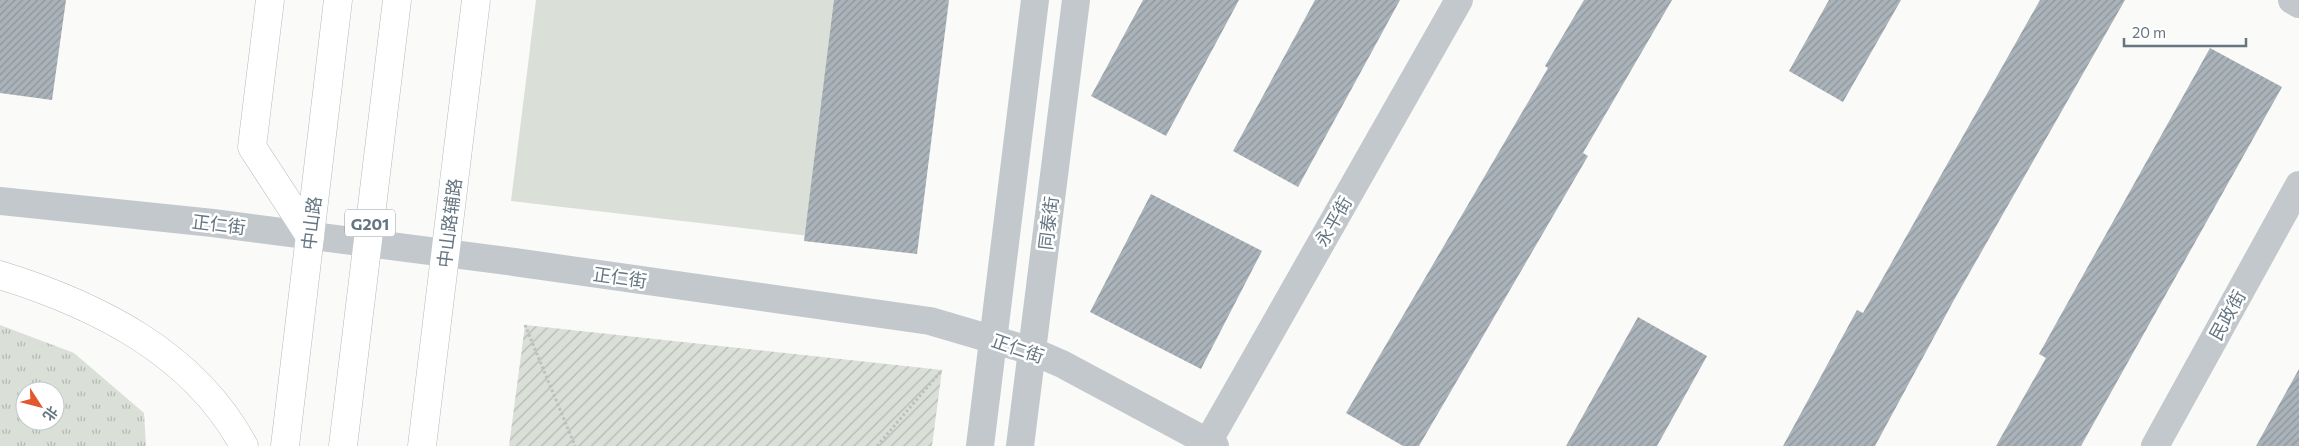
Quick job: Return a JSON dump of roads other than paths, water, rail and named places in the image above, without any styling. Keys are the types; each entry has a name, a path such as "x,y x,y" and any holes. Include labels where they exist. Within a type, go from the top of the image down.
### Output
{"main road":[{"path":"270,0 252,147 310,236"},
{"name":"中山路","path":"284,446 338,0"},
{"name":"G201","path":"343,446 397,0"},
{"name":"中山路辅路","path":"422,446 476,0"},
{"path":"0,275 50,291 103,315 151,343 196,381 232,424 244,446"}],"street":[{"path":"980,446 1034,0"},
{"name":"同泰街","path":"1020,446 1076,0"},
{"name":"永平街","path":"1211,444 1459,0"},
{"path":"2292,0 2299,4"},
{"name":"民政街","path":"2155,446 2299,185"},
{"name":"正仁街","path":"0,201 213,223 930,321 1032,351 1062,364 1211,444"}]}
